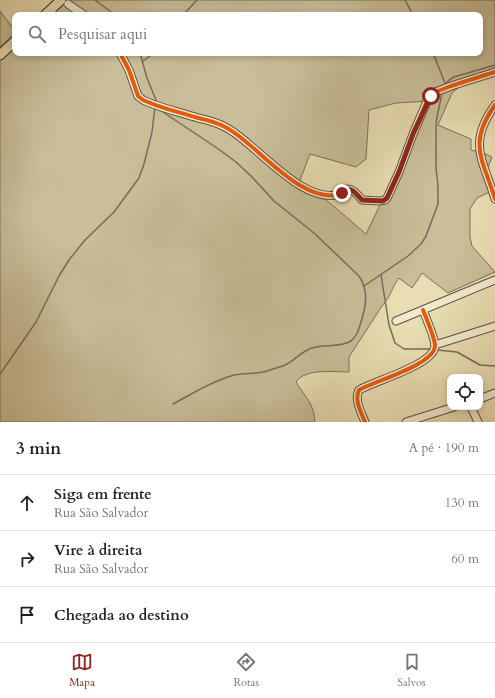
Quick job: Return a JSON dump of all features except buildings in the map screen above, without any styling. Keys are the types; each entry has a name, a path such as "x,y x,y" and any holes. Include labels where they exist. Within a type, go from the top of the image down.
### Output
{"main road":[{"path":"49,12 64,2"},
{"path":"0,55 12,45"}],"street":[{"path":"64,2 79,12"},
{"path":"122,56 140,98 168,109 225,126 242,137 294,182 315,194 340,195 345,189 347,189 355,192 362,200 383,201 387,198 394,186 413,134 431,96 450,86 495,72"},
{"path":"495,105 484,123 479,140 480,155 487,179 494,191 495,199"},
{"path":"396,321 495,280"},
{"path":"365,422 358,402 357,395 359,390 401,373 431,355 435,346 423,310"},
{"path":"435,346 495,326"},
{"path":"483,398 495,393"},
{"path":"406,422 447,409"},
{"path":"472,410 478,422"}],"shaded area":[{"path":"65,0 495,0 495,70 463,84 452,93 438,125 471,139 471,150 492,157 485,175 492,191 477,198 470,209 470,237 472,246 495,272 448,293 422,273 412,288 399,278 387,300 349,357 349,372 328,371 313,373 300,378 296,382 311,405 315,422 0,422 0,57 12,47 12,56 483,56 483,12 51,12","holes":["430,101 366,234 323,197 297,188 310,154 356,167 366,159 369,110 396,103"]},
{"path":"0,11 12,27 12,36 0,47"}],"waterway":[{"path":"95,0 111,12"},
{"path":"186,12 197,0"},
{"path":"405,0 411,12"},
{"path":"141,56 147,78 156,100 155,103"},
{"path":"143,61 150,56"},
{"path":"434,56 445,83"},
{"path":"444,86 454,77 495,65"},
{"path":"364,286 408,256 421,244 426,236 438,204 436,127 442,93"},
{"path":"0,374 36,322 59,276 69,260 85,240 114,212 139,178 152,132 155,107"},
{"path":"160,110 236,162 274,201 314,233 359,276 364,287 366,299 359,327 356,335 351,341 337,345 312,348 305,351 287,364 267,371 236,375 223,379 208,385 173,404"},
{"path":"381,275 389,325 395,343 404,349 431,349"},
{"path":"437,350 457,352 480,365 495,366"}],"cycle path":[{"path":"122,56 129,70 138,96 143,100 163,108 213,122 227,128 239,136 281,172 296,183 311,191 326,195 341,194 345,189 350,189 362,200 379,201 387,198 428,99 433,93 495,72"},
{"path":"495,105 486,119 480,141 482,162 495,199"},
{"path":"365,422 357,398 359,390 414,366 425,360 432,353 435,342 423,310"}],"route":[{"path":"342,193 345,189 350,189 362,200 370,201 383,201 387,198 394,186 413,134 428,99 431,96"}]}
